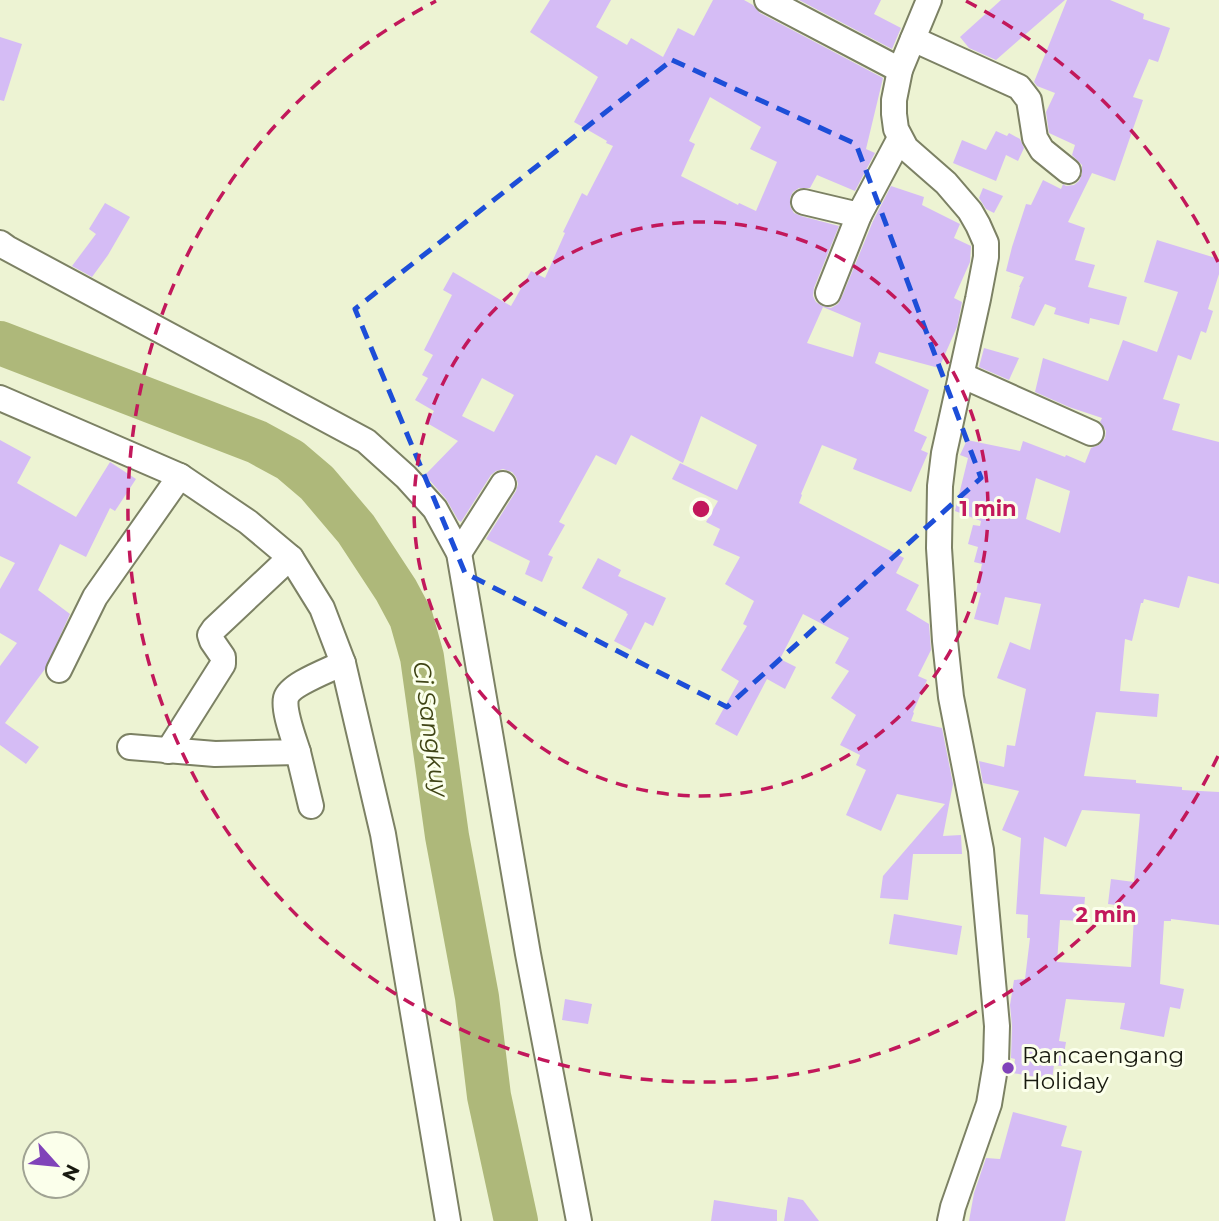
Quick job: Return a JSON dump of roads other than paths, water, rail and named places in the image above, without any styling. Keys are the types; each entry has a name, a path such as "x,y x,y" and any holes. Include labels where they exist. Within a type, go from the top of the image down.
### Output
{"street":[{"path":"767,0 900,70"},
{"path":"929,0 900,70 894,114 900,138 906,148 946,183 970,211 986,243 984,272 944,453 940,486 939,548 951,697 981,850 997,1026 996,1062 989,1104 950,1221"},
{"path":"913,39 1019,87 1029,100 1035,138 1041,150 1068,172"},
{"path":"828,293 859,215 900,138"},
{"path":"804,202 859,215"},
{"path":"0,243 182,344 366,440 406,477 435,509 459,553 526,940 579,1221"},
{"path":"961,375 1091,433"},
{"path":"0,398 180,476 248,522 291,558 322,608 343,663 383,834 448,1221"},
{"path":"58,670 95,597 180,476"},
{"path":"459,553 503,484"},
{"path":"168,751 223,664 223,657 210,635 291,558"},
{"path":"311,806 286,709 286,699 296,686 343,663"},
{"path":"130,747 232,755 298,752"}],"waterway":[{"name":"Ci Sangkuy","path":"0,343 257,442 290,460 317,483 356,529 396,590 411,618 422,657 447,836 477,997 489,1096 516,1221"}],"place":[{"name":"Rancaengang Holiday","path":"1008,1068"}]}
